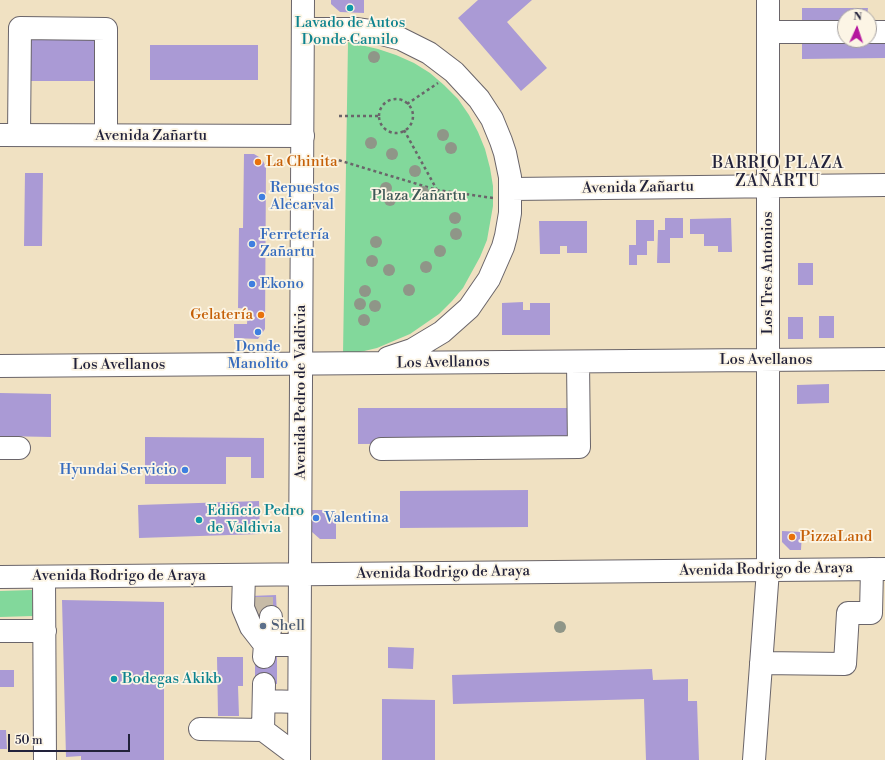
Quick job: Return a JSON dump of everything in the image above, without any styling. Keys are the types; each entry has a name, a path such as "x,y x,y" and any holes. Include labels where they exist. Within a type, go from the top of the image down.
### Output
{"street":[{"name":"Avenida Pedro de Valdivia","path":"299,758 303,0"},
{"name":"Los Tres Antonios","path":"754,760 768,570 768,0"},
{"path":"10,135 20,28 106,29 106,135"},
{"path":"304,29 356,29 386,34 408,42 429,53 454,72 479,99 492,119 502,141 505,153 511,195 506,236 499,258 483,289 460,316 442,332 412,350 379,361 355,364"},
{"path":"768,32 837,32"},
{"name":"Avenida Zañartu","path":"10,135 303,136"},
{"name":"Avenida Zañartu","path":"511,195 768,186 885,185"},
{"name":"Los Avellanos","path":"0,366 885,359"},
{"path":"381,448 579,447 578,362"},
{"path":"761,663 846,664 848,613 878,613 879,569"},
{"name":"Avenida Rodrigo de Araya","path":"0,577 879,569"},
{"path":"244,575 247,608 251,627 265,651"},
{"path":"44,577 45,760"},
{"path":"265,651 274,613 299,608"},
{"path":"0,631 44,631"},
{"path":"265,651 299,645"},
{"path":"263,730 264,692 299,702"},
{"path":"200,729 263,730 299,758"}],"path":[{"path":"407,104 454,72"},
{"path":"398,100 407,104 411,109 412,119 410,124 404,130 397,133 386,130 382,126 379,116 383,106 387,102 398,100"},
{"path":"339,116 379,116"},
{"path":"404,130 437,190"},
{"path":"338,160 437,190 511,195"}],"green space":[{"name":"Plaza Zañartu","path":"348,42 378,49 414,63 430,73 458,99 469,115 485,149 493,186 493,206 487,240 480,257 463,288 439,314 410,334 377,348 343,354"},
{"path":"32,590 33,616 0,617 0,591"}],"building":[{"name":"Lavado de Autos Donde Camilo","path":"331,0 364,0 364,13 340,12 331,4"},
{"path":"478,0 532,0 507,22 547,68 521,91 458,18"},
{"path":"802,8 837,8 837,26 802,25"},
{"path":"27,37 100,37 100,81 27,81"},
{"path":"885,38 885,58 802,59 802,39 837,40 837,48 877,48 877,39"},
{"path":"150,45 258,45 258,80 150,80"},
{"path":"244,154 254,154 263,161 266,167 265,329 258,339 234,338 234,324 247,324 248,309 238,308 239,228 243,228"},
{"path":"25,173 43,173 42,246 24,246"},
{"path":"665,218 683,218 683,238 670,238 670,263 657,263 658,230 665,230"},
{"path":"731,218 732,252 718,252 718,246 704,246 704,234 690,234 690,219"},
{"path":"636,220 654,220 654,241 647,241 647,255 637,255 637,265 629,265 629,245 636,245"},
{"path":"539,221 587,221 587,253 567,253 567,246 560,246 560,254 540,254"},
{"path":"798,263 813,263 813,285 798,285"},
{"path":"523,302 523,310 530,310 530,303 550,303 550,335 502,335 502,303"},
{"path":"819,316 834,316 834,338 819,338"},
{"path":"788,317 803,317 803,339 788,339"},
{"path":"829,384 829,403 797,404 797,385"},
{"path":"0,393 51,394 51,437 0,436"},
{"path":"358,408 574,408 574,443 358,444"},
{"name":"Hyundai Servicio","path":"145,437 264,438 264,478 251,478 251,457 226,457 226,484 145,484"},
{"path":"528,490 528,527 400,528 400,491"},
{"name":"Edificio Pedro de Valdivia","path":"259,501 260,534 139,538 138,505"},
{"path":"312,510 336,510 336,539 320,539 312,532"},
{"name":"PizzaLand","path":"782,531 802,532 801,550 790,550 782,542"},
{"path":"276,595 277,617 251,618 250,596"},
{"name":"Bodegas Akikb","path":"62,600 164,602 164,760 81,760 81,756 66,757"},
{"path":"388,647 414,648 413,669 388,668"},
{"path":"217,657 243,657 243,686 238,686 239,716 218,716"},
{"path":"255,657 277,657 277,684 255,684"},
{"path":"652,669 653,680 688,679 688,701 697,701 699,760 646,760 644,699 453,704 452,675"},
{"path":"0,670 14,670 14,687 0,687"},
{"path":"382,699 435,700 435,760 382,760"},
{"path":"0,730 6,730 7,749 0,749"}],"tunnel":[{"path":"251,608 276,608"}],"place":[{"name":"Lavado de Autos Donde Camilo","path":"350,8"},
{"name":"La Chinita","path":"258,162"},
{"name":"Repuestos Alecarval","path":"262,197"},
{"name":"Ferretería Zañartu","path":"252,244"},
{"name":"Ekono","path":"252,284"},
{"name":"Gelatería","path":"261,315"},
{"name":"Donde Manolito","path":"258,332"},
{"name":"Hyundai Servicio","path":"185,470"},
{"name":"Valentina","path":"316,518"},
{"name":"Edificio Pedro de Valdivia","path":"199,520"},
{"name":"PizzaLand","path":"792,537"},
{"name":"Shell","path":"263,626"},
{"name":"Bodegas Akikb","path":"114,679"}],"district":[{"name":"BARRIO PLAZA ZAÑARTU","path":"778,173"}]}
